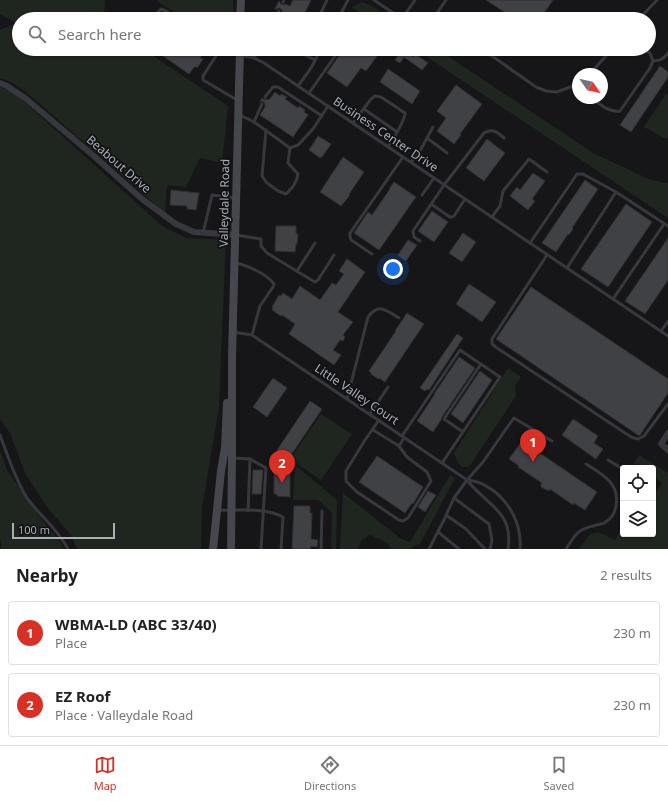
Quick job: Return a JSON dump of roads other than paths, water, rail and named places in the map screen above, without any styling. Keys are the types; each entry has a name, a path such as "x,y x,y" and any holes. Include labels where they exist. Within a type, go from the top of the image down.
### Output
{"main road":[{"path":"240,12 241,0"},
{"name":"Valleydale Road","path":"231,549 232,332 236,235 240,56"},
{"name":"Valleydale Road","path":"213,549 226,432 228,385 232,357"}],"street":[{"name":"Beabout Drive","path":"0,83 25,98 96,157 142,199 176,224 187,230 203,233 236,235"},
{"path":"668,433 661,444 668,450"}],"lane":[{"path":"321,12 327,0"},
{"path":"342,12 348,0"},
{"path":"374,0 392,12"},
{"path":"407,12 415,0"},
{"path":"438,12 446,0"},
{"path":"646,12 657,0"},
{"path":"158,12 161,10 168,12"},
{"path":"653,61 664,59 668,53"},
{"path":"216,56 203,76 203,80 239,101"},
{"name":"Business Center Drive","path":"249,56 264,63 309,93 668,336"},
{"path":"307,56 315,60"},
{"path":"298,86 317,56"},
{"path":"309,93 335,56"},
{"path":"492,56 536,86 546,91 557,92 572,86"},
{"path":"595,68 606,56"},
{"path":"601,104 611,111 620,111 650,68 653,61 651,56"},
{"path":"265,97 273,87 278,87 322,116"},
{"path":"353,123 371,99 375,96 381,97 405,113 405,117 388,147"},
{"path":"254,122 262,104"},
{"path":"290,148 298,145 314,129 328,106"},
{"path":"364,108 397,132"},
{"path":"239,114 266,130 290,148"},
{"path":"411,162 420,150 433,127"},
{"path":"266,130 262,176 266,182 278,191 286,194 293,187 297,180 298,174 288,163 290,148"},
{"path":"420,241 414,236 413,231 444,185 484,133 493,130 504,138"},
{"path":"427,138 447,153"},
{"path":"372,254 351,240 350,233 404,157"},
{"path":"492,217 500,206 504,191 528,159 547,172"},
{"path":"530,243 577,174 583,174 616,192 668,226"},
{"path":"422,195 434,178"},
{"path":"567,268 616,192"},
{"path":"203,233 212,195 236,198"},
{"path":"431,204 452,217 465,199"},
{"path":"613,299 664,224"},
{"path":"236,235 261,239 261,246 263,250 313,282 318,280 334,255"},
{"path":"297,271 315,243"},
{"path":"547,255 492,340 492,344 631,437 638,439 644,436 668,404"},
{"path":"235,263 253,269 272,281 274,284 260,306 252,334"},
{"path":"348,399 368,317 375,310 381,308 399,318"},
{"path":"661,331 668,321"},
{"name":"Little Valley Court","path":"232,332 252,334 467,480"},
{"path":"399,446 403,437 460,350 500,377 442,463"},
{"path":"463,432 444,419 481,364"},
{"path":"370,414 388,387"},
{"path":"429,549 454,498 467,480 484,462 514,418 552,441"},
{"path":"372,430 399,446 407,457 427,472 431,481 408,518 403,521 399,520 357,492 346,481 346,471 365,440 372,430 379,420"},
{"path":"0,435 24,493 55,529 68,549"},
{"path":"223,457 250,459 266,468 261,549"},
{"path":"248,511 250,459"},
{"path":"608,460 620,467"},
{"path":"566,549 574,537 583,528 602,524 608,521 613,515 617,500 617,492 613,485 604,476 586,464"},
{"path":"467,480 474,489 493,505 505,521 508,529 508,549"},
{"path":"467,480 482,484 493,491 506,504 515,518 520,538 520,549"},
{"path":"454,498 489,524 492,540 490,549"},
{"path":"217,510 264,511 277,513 283,517 281,549"},
{"path":"321,549 322,511"},
{"path":"446,515 466,529 485,549"},
{"path":"438,532 459,549"}],"place":[{"name":"WBMA-LD (ABC 33/40)","path":"533,462"},
{"name":"EZ Roof","path":"282,483"}]}
